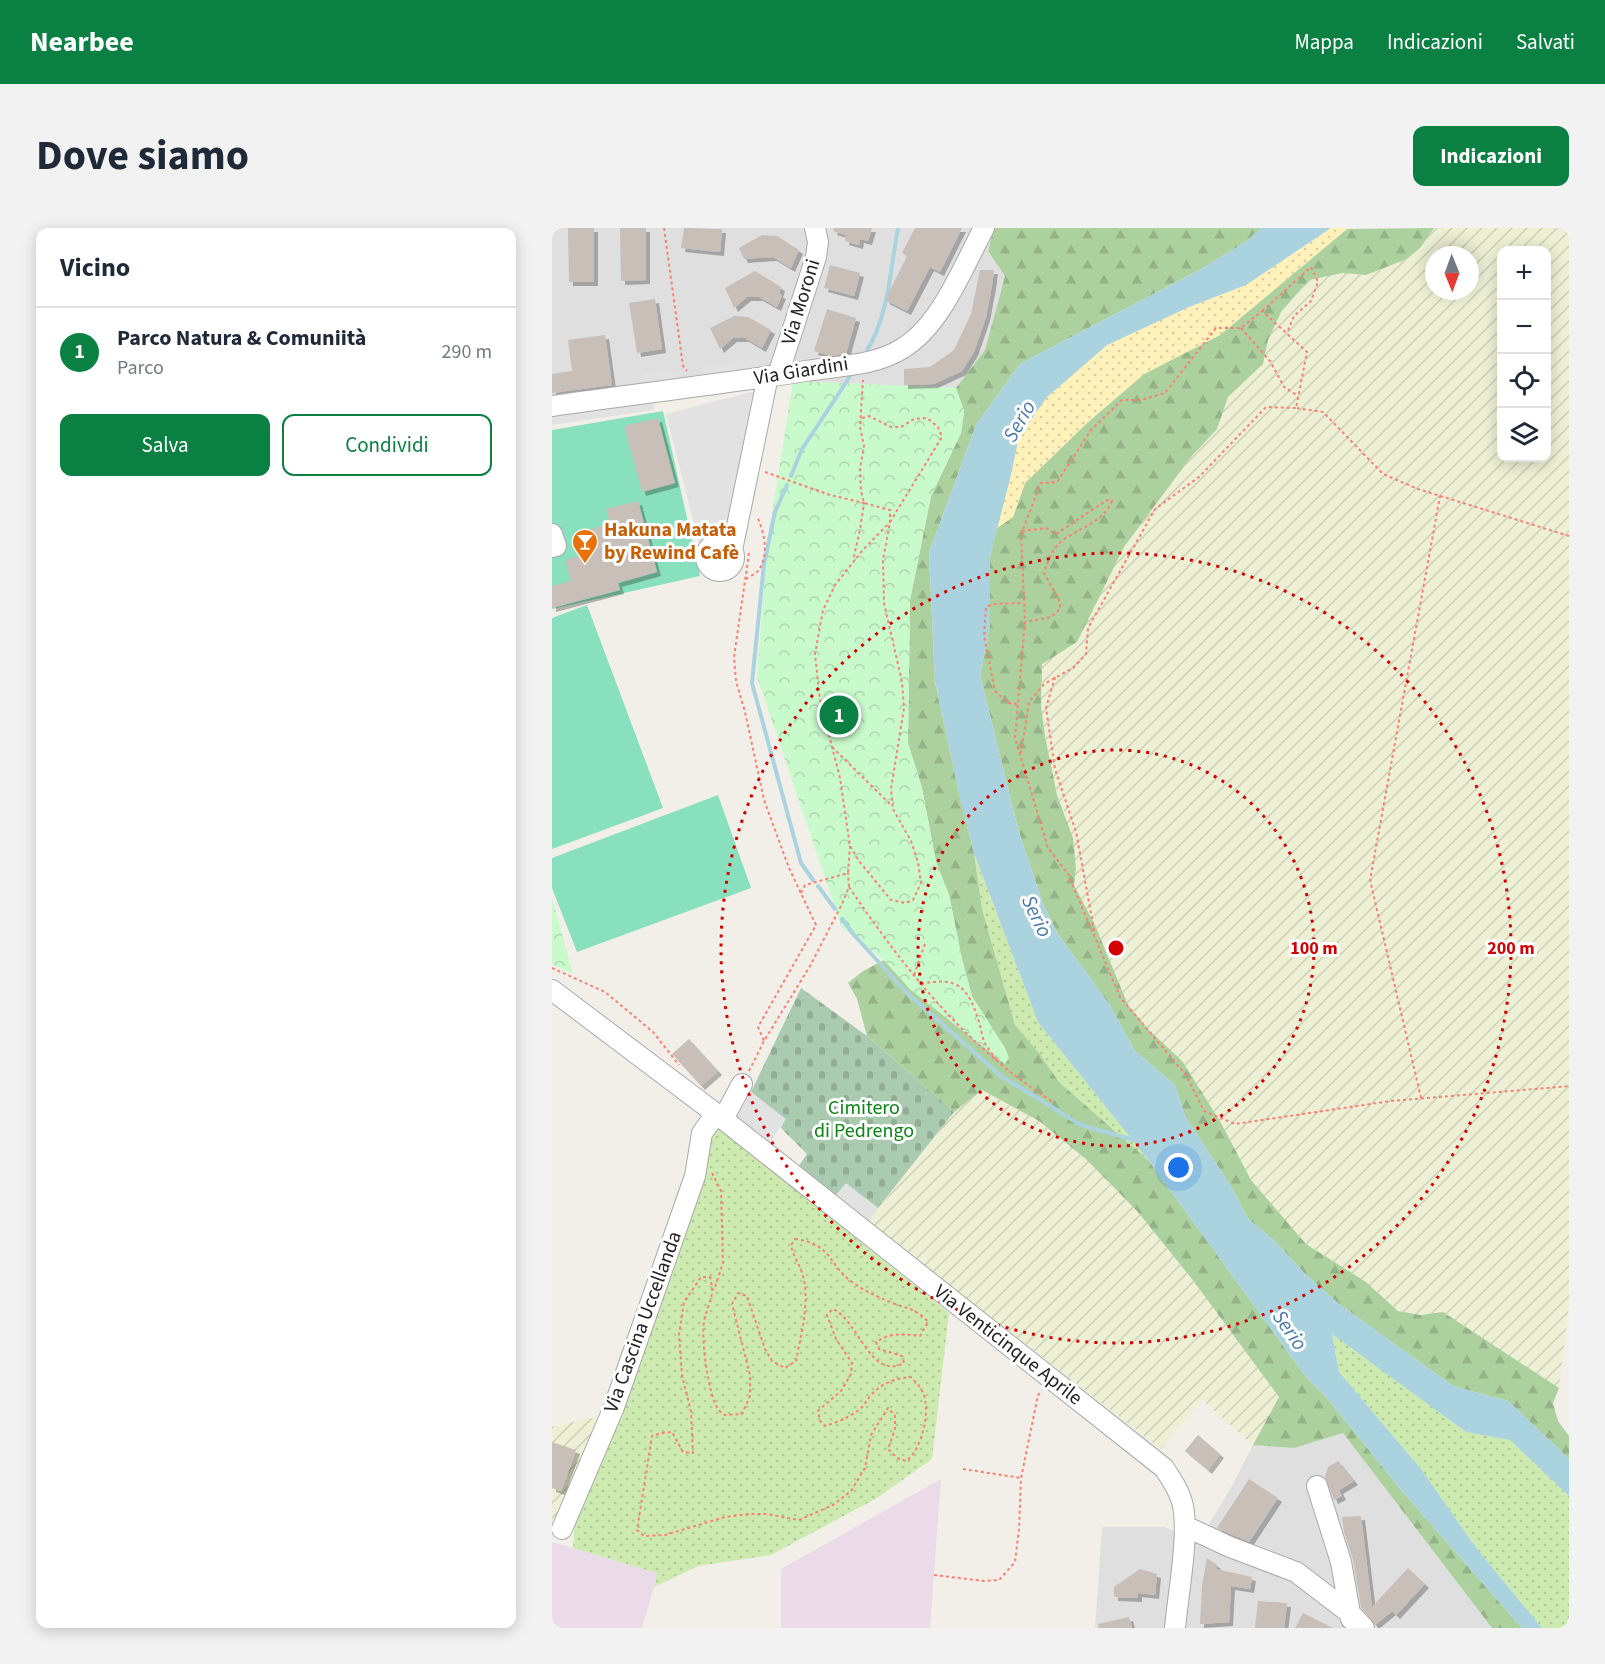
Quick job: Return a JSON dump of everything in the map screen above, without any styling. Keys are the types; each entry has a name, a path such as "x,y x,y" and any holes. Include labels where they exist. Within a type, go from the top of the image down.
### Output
{"street":[{"name":"Via Moroni","path":"741,548 773,376 816,257 818,242 816,228"},
{"name":"Via Giardini","path":"552,406 773,376 873,360 890,355 904,348 920,335 940,309 984,228"},
{"path":"552,534 556,546 552,547"},
{"name":"Via Venticinque Aprile","path":"552,990 719,1116 1164,1468 1176,1486 1183,1505 1185,1526 1175,1628"},
{"name":"Via Cascina Uccellanda","path":"562,1529 614,1407 646,1311 664,1269 695,1176 702,1133 719,1116 742,1084"},
{"path":"1317,1486 1341,1562 1355,1623"},
{"path":"1185,1526 1230,1547 1296,1572 1355,1623"}],"path":[{"path":"664,228 683,366 692,378 692,387"},
{"path":"1287,333 1294,316 1311,301 1318,282 1311,267 1240,328 1216,328 1166,393 1141,400 1122,400 1091,430 1057,482 1041,483 1021,534 1025,622 1015,738 1048,848 1068,874 1120,997 1186,1075 1204,1111 1235,1124 1391,1101 1569,1086"},
{"path":"1262,311 1307,352 1296,408"},
{"path":"1240,328 1270,361 1284,387 1298,396"},
{"path":"852,563 864,503 861,491 861,469 864,446 860,427 863,372"},
{"path":"1020,756 1029,702 1044,684 1073,668 1086,654 1088,628 1155,509 1199,477 1266,407 1323,412 1383,474 1418,489 1569,536"},
{"path":"742,1084 764,1041 817,955 849,887 850,846 847,815 820,700 815,654 823,610 835,585 890,522 942,437 938,427 927,418 914,419 901,427 891,427 869,416 862,418"},
{"path":"762,471 830,495 890,510 883,560 884,603 902,682 904,708 902,733 891,789 892,806"},
{"path":"1421,1098 1370,879 1440,496"},
{"path":"1022,531 1046,528 1056,534 1107,500 1112,501 1107,512 1086,528 1062,541 1050,556 1044,573 1060,602 1060,609 1051,617 1025,622"},
{"path":"745,580 758,571 765,551 763,530 756,513 754,524"},
{"path":"741,548 745,580 734,657 736,681 764,800 801,894 816,925 758,1028 764,1041"},
{"path":"1017,704 1008,704 995,691 984,636 986,607 994,604 1024,603"},
{"path":"1055,677 1046,708 1055,769 1076,832 1096,940"},
{"path":"831,746 892,806 911,841 918,862 921,883 913,900 904,903 891,900 859,861 850,846"},
{"path":"801,894 805,885 848,873"},
{"path":"849,887 921,984 964,1032 1026,1085 1053,1102"},
{"path":"914,975 926,941"},
{"path":"552,968 605,992 653,1032 680,1065"},
{"path":"921,984 939,980 951,981 963,989 970,1000 986,1044 1001,1065"},
{"path":"697,1161 710,1169 721,1191 723,1263 704,1322 704,1348 718,1410 725,1415 742,1414 750,1396 750,1375 732,1304 738,1293 747,1296 758,1332 772,1361 785,1368 796,1361 806,1291 802,1273 792,1256 791,1245 795,1239 810,1241 825,1251 846,1279 923,1315 928,1322 920,1336 901,1334 886,1336 876,1342 879,1349 902,1356 904,1364 890,1368 877,1361 842,1313 833,1309 827,1315 836,1339 852,1363 851,1374 841,1391 818,1411 820,1421 825,1426 836,1423 862,1408 871,1395 882,1386 898,1378 911,1377 923,1392 927,1412 912,1456 906,1461 897,1458 888,1449 895,1429 895,1416 888,1408 871,1435 865,1468 851,1491 833,1505 799,1520 767,1514 749,1514 725,1517 664,1535 644,1536 637,1530 652,1436 661,1432 672,1432 683,1452 693,1453 692,1412 682,1375 679,1335 684,1302 701,1277 710,1277 714,1290"},
{"path":"934,1575 984,1581 999,1580 1015,1562 1021,1478 1038,1395"},
{"path":"963,1469 1021,1478"}],"shaded area":[{"path":"552,228 994,228 988,251 1005,275 985,350 956,388 793,381 663,397 552,421"},
{"path":"758,359 758,371 704,378 702,368"},
{"path":"678,369 680,381 645,385 642,374"},
{"path":"758,390 726,536 699,543 666,414"},
{"path":"653,397 654,410 552,425 552,411"},
{"path":"751,1092 786,1119 770,1142 737,1116"},
{"path":"846,1183 878,1208 868,1222 836,1195"},
{"path":"1343,1433 1492,1628 1095,1628 1102,1527 1165,1527 1198,1542 1232,1486 1253,1445 1294,1448"},
{"path":"941,1479 930,1628 781,1628 781,1569"},
{"path":"552,1542 658,1573 642,1628 552,1628"}],"green space":[{"path":"994,228 1261,228 1247,241 1201,269 1020,364 976,425 929,553 935,682 974,853 982,909 1015,1025 1039,1053 1059,1082 1149,1161 1306,1377 1326,1397 1402,1491 1522,1628 1492,1628 1343,1433 1294,1448 1253,1445 1279,1397 1192,1279 1137,1211 1087,1160 1039,1121 982,1090 954,1112 867,1036 857,999 848,983 863,971 884,960 910,989 1005,1064 1006,1050 972,996 949,895 936,862 922,788 908,743 910,600 931,496 961,433 964,411 956,388 985,350 1005,276 988,251"},
{"path":"1434,228 1569,228 1569,1305 1559,1388 1443,1312 1420,1315 1398,1311 1366,1282 1306,1244 1251,1180 1221,1123 1183,1062 1148,1029 1128,1005 1095,925 1074,885 1076,868 1065,813 1057,795 1045,736 1041,705 1042,664 1077,642 1124,547 1191,457 1217,429 1228,397 1263,364 1268,340 1281,313 1309,280 1343,273 1366,275 1407,259 1420,248"},
{"path":"1434,228 1420,248 1407,259 1366,275 1343,273 1309,280 1281,312 1268,340 1263,364 1228,397 1217,429 1191,457 1124,547 1077,642 1042,664 1041,705 1057,795 1073,838 1076,868 1074,885 1095,925 1128,1005 1148,1029 1183,1062 1221,1123 1251,1180 1306,1244 1366,1282 1398,1311 1420,1315 1443,1312 1559,1388 1553,1403 1558,1421 1569,1436 1569,1459 1508,1401 1453,1386 1339,1304 1304,1273 1274,1240 1248,1219 1232,1188 1185,1116 1175,1085 1135,1051 1109,1004 1058,934 1043,904 1018,829 980,675 990,625 990,556 997,528 1013,517 1025,483 1088,422 1144,374 1220,335 1347,229"},
{"path":"793,381 956,388 964,411 961,433 931,496 910,600 908,743 922,788 936,862 949,895 972,996 1006,1050 1009,1058 1005,1064 910,989 884,960 842,928 757,677 767,545"},
{"path":"663,411 700,576 552,609 552,430"},
{"path":"587,605 663,808 552,849 552,618"},
{"path":"718,795 751,888 577,952 552,888 552,858"},
{"path":"974,853 1038,1022 1149,1161 1059,1082 1039,1053 1015,1025 982,909"},
{"path":"552,898 573,974 552,964"},
{"name":"Cimitero di Pedrengo","path":"801,988 867,1036 954,1112 878,1208 846,1184 836,1195 798,1167 807,1154 781,1128 785,1119 751,1092"},
{"path":"982,1090 1039,1121 1087,1160 1137,1211 1192,1279 1279,1397 1253,1445 1202,1400 1161,1449 868,1222 954,1112"},
{"path":"716,1126 949,1313 932,1459 877,1498 771,1555 698,1566 654,1587 657,1573 573,1548 576,1504 694,1199"},
{"path":"1332,1333 1466,1432 1510,1440 1569,1496 1569,1628 1542,1628 1477,1549 1421,1469 1339,1372"},
{"path":"589,1418 603,1419 552,1535 552,1427"}],"sand":[{"path":"1331,228 1348,228 1220,335 1144,374 1088,422 1025,483 1013,517 997,528 1019,437 1047,397 1107,345 1189,307 1246,285"}],"water":[{"name":"Serio","path":"1261,228 1331,228 1246,285 1189,307 1107,345 1047,397 1019,437 990,556 990,625 980,675 1018,829 1043,904 1058,934 1109,1004 1135,1051 1175,1085 1185,1116 1232,1188 1248,1219 1274,1240 1304,1273 1339,1304 1453,1386 1508,1401 1569,1459 1569,1496 1510,1440 1466,1432 1332,1334 1339,1372 1421,1469 1477,1549 1542,1628 1522,1628 1402,1491 1326,1397 1306,1377 1149,1161 1038,1022 974,853 935,681 929,553 976,425 1020,364 1201,269 1247,241"}],"building":[{"path":"568,228 594,228 594,282 569,282"},
{"path":"620,228 646,228 646,280 621,281"},
{"path":"684,228 722,229 720,252 681,248"},
{"path":"834,228 872,228 868,241 860,239 859,245 845,241 846,235 833,231"},
{"path":"915,228 962,228 940,272 930,267 907,311 885,300 907,256 902,253"},
{"path":"762,235 777,236 799,250 791,268 773,257 744,259 739,248"},
{"path":"830,265 860,273 854,296 824,288"},
{"path":"980,270 994,270 992,285 986,317 974,352 962,371 934,384 904,385 904,369 930,367 954,350 971,314"},
{"path":"755,271 781,287 779,294 782,295 777,307 759,297 747,297 734,308 725,288"},
{"path":"655,299 662,349 637,353 629,303"},
{"path":"827,309 856,318 846,354 831,356 814,351"},
{"path":"734,316 748,317 771,330 762,348 745,338 733,338 720,349 710,328"},
{"path":"605,335 612,385 552,393 552,374 572,371 568,340"},
{"path":"658,418 675,483 642,492 624,426"},
{"path":"638,501 657,572 618,583 620,590 552,608 552,586 571,581 565,560 582,555 576,533 610,524 606,509"},
{"path":"689,1039 718,1071 701,1086 672,1054"},
{"path":"1198,1435 1220,1454 1208,1470 1185,1451"},
{"path":"552,1442 576,1450 561,1491 552,1488"},
{"path":"1338,1461 1354,1481 1339,1490 1342,1496 1334,1500 1325,1477 1328,1467"},
{"path":"1249,1479 1278,1498 1249,1542 1217,1528"},
{"path":"1361,1516 1372,1607 1408,1568 1425,1584 1396,1615 1392,1611 1375,1625 1361,1607 1353,1560 1342,1517"},
{"path":"1207,1558 1217,1565 1216,1569 1252,1577 1250,1589 1231,1586 1229,1622 1200,1624 1202,1585"},
{"path":"1140,1569 1157,1574 1155,1595 1138,1593 1138,1598 1114,1597 1114,1587"},
{"path":"1258,1601 1287,1603 1284,1628 1255,1628"},
{"path":"1303,1613 1333,1628 1295,1628"},
{"path":"1129,1617 1132,1628 1099,1628 1098,1624"}],"waterway":[{"path":"867,350 880,323 891,275 898,228"},
{"path":"791,476 802,449 851,375"},
{"path":"787,485 775,512 764,564 752,683 801,863 813,880"},
{"path":"818,886 835,909"},
{"path":"842,919 907,993 1001,1076 1081,1125 1137,1141"}],"place":[{"name":"Hakuna Matata by Rewind Cafè","path":"585,565"},
{"name":"Parco Natura & Comuniità","path":"839,715"}]}
